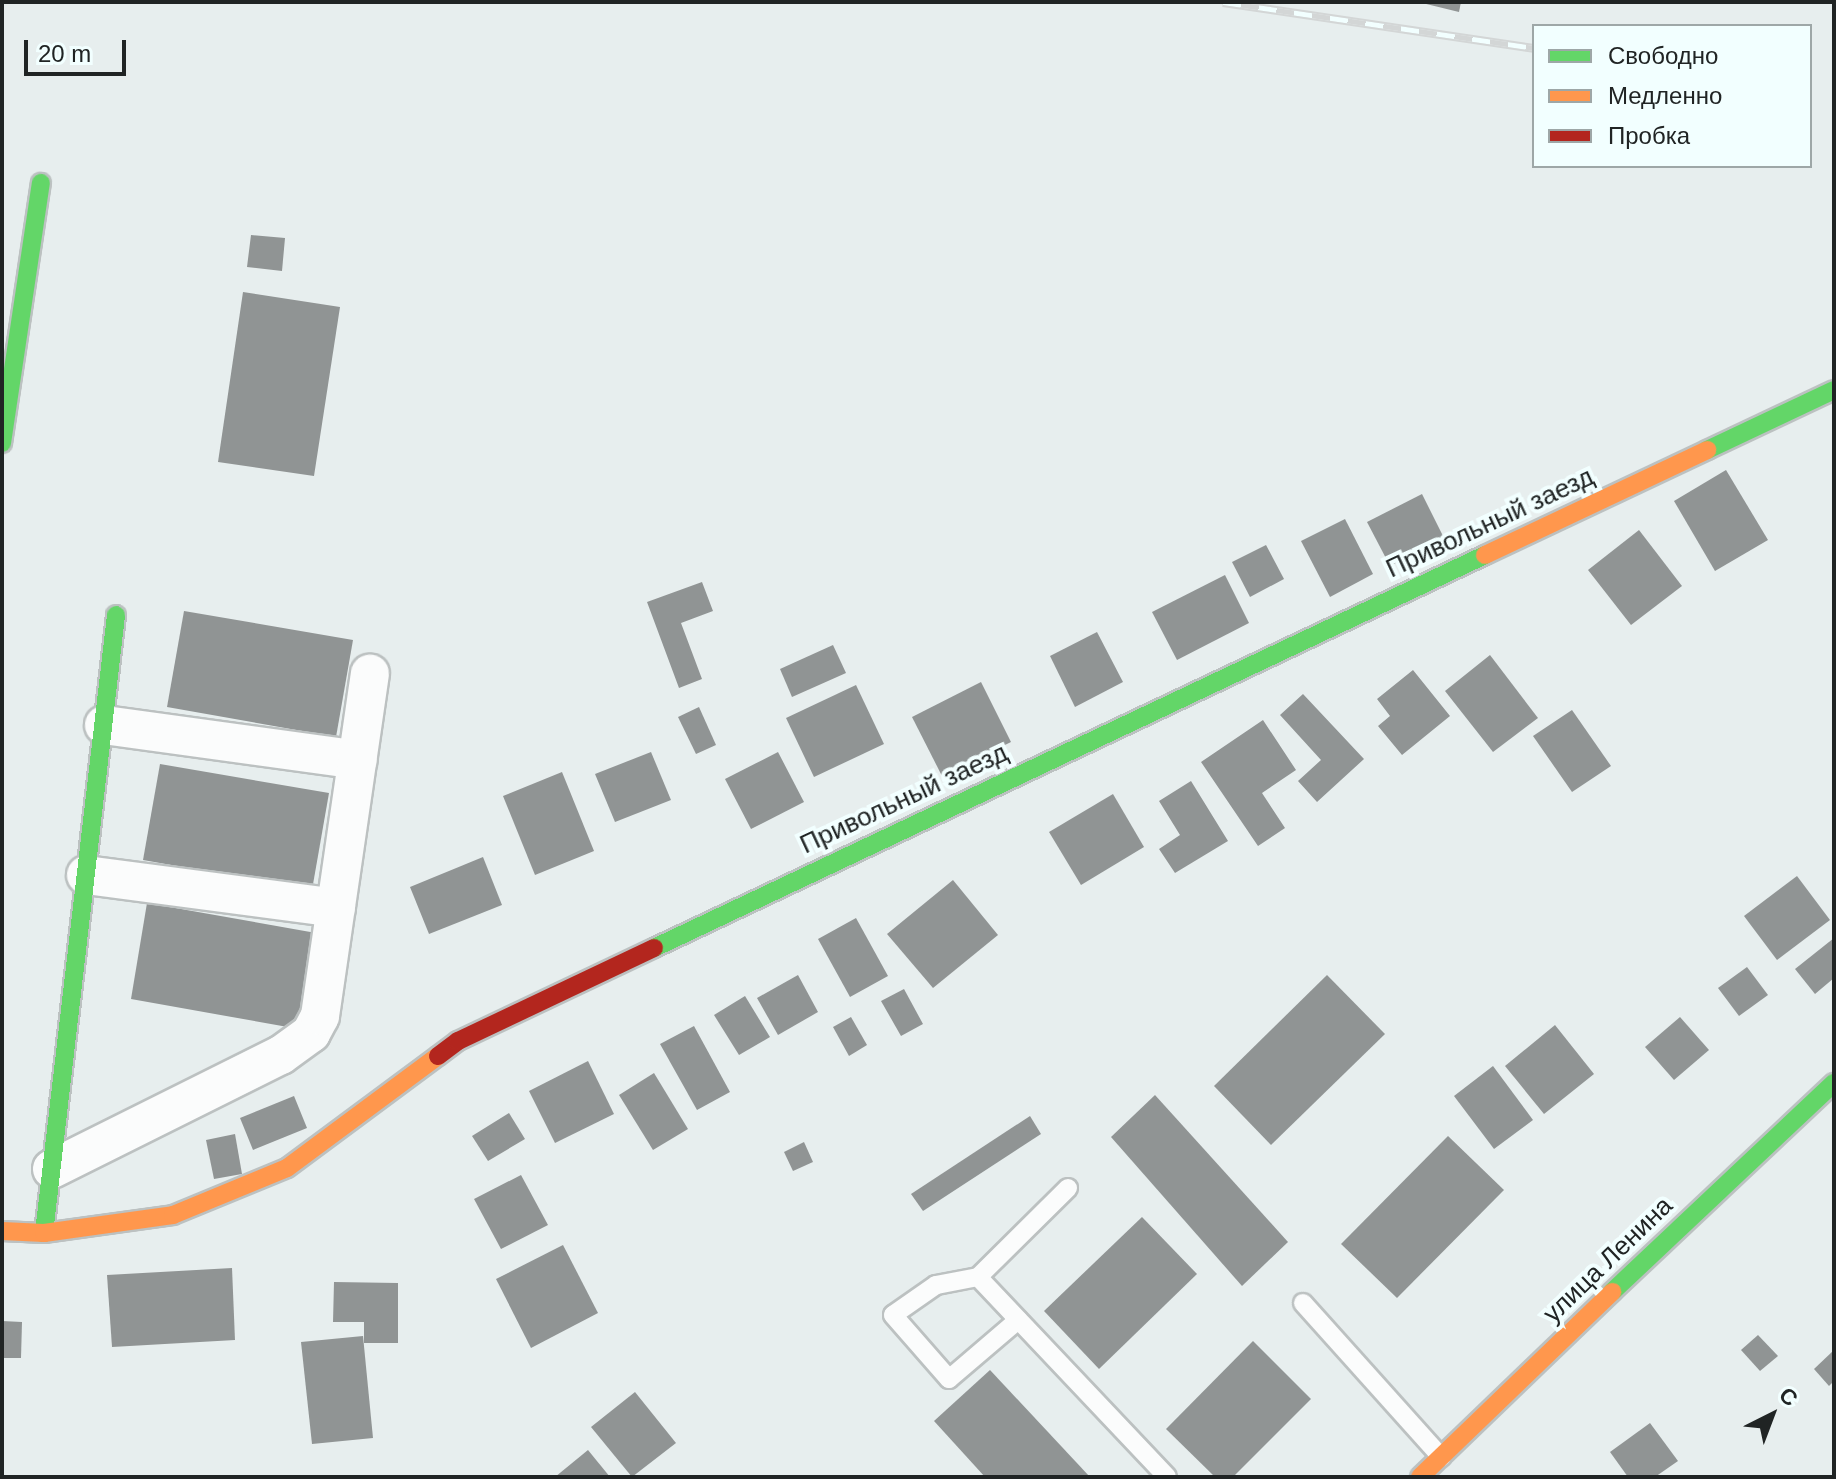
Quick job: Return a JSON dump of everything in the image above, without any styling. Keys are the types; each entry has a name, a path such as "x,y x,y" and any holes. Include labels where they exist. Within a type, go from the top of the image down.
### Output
{"street":[{"path":"2,443 41,183"},
{"name":"Привольный заезд","path":"2,1231 44,1233 173,1215 287,1168 458,1041 1834,390"},
{"path":"44,1233 116,615"},
{"path":"52,1169 281,1055 311,1033 320,1016 370,674"},
{"path":"104,725 358,760"},
{"path":"86,875 336,908"},
{"name":"улица Ленина","path":"1420,1477 1782,1127 1834,1083"}],"lane":[{"path":"1018,1320 949,1379 893,1315 936,1285 978,1277 1068,1188"},
{"path":"978,1277 1167,1477"},
{"path":"1303,1303 1441,1457"}],"building":[{"path":"1418,2 1461,2 1459,12"},
{"path":"251,235 285,238 282,271 247,267"},
{"path":"243,292 340,307 314,476 218,462"},
{"path":"1726,470 1768,540 1715,571 1674,501"},
{"path":"1422,494 1444,538 1390,566 1367,522"},
{"path":"1345,519 1373,574 1330,597 1301,541"},
{"path":"1639,530 1682,586 1631,625 1588,570"},
{"path":"1266,545 1284,579 1250,597 1232,562"},
{"path":"1225,575 1249,623 1177,660 1152,612"},
{"path":"702,582 713,611 681,623 702,679 679,688 647,602"},
{"path":"184,611 353,640 336,737 167,707"},
{"path":"1097,632 1123,682 1075,707 1050,656"},
{"path":"833,645 846,673 792,697 780,669"},
{"path":"1490,655 1538,718 1493,752 1445,691"},
{"path":"1413,670 1450,716 1402,755 1378,726 1390,716 1377,699"},
{"path":"981,682 1011,742 942,776 912,717"},
{"path":"856,685 884,744 814,777 786,718"},
{"path":"1303,694 1364,759 1317,802 1298,781 1321,760 1280,715"},
{"path":"699,707 716,745 696,754 678,717"},
{"path":"1572,710 1611,766 1572,792 1533,736"},
{"path":"1263,720 1296,770 1262,793 1285,828 1258,846 1201,762"},
{"path":"651,752 671,800 615,822 595,774"},
{"path":"778,752 804,802 751,829 725,779"},
{"path":"160,764 329,793 312,890 143,860"},
{"path":"562,772 594,851 535,875 503,796"},
{"path":"1191,781 1228,841 1175,873 1159,849 1180,835 1159,801"},
{"path":"1113,794 1144,847 1081,885 1049,832"},
{"path":"483,857 502,905 429,934 410,887"},
{"path":"1797,876 1830,920 1777,960 1744,916"},
{"path":"953,880 998,935 933,988 887,934"},
{"path":"147,903 316,933 299,1029 131,999"},
{"path":"856,918 888,976 850,997 818,939"},
{"path":"1834,938 1834,978 1815,994 1795,969"},
{"path":"1747,967 1768,995 1739,1016 1718,988"},
{"path":"798,975 818,1012 778,1035 757,998"},
{"path":"1327,975 1385,1034 1271,1145 1214,1086"},
{"path":"904,989 923,1024 901,1036 881,1001"},
{"path":"745,996 770,1037 739,1055 714,1015"},
{"path":"851,1017 867,1045 849,1056 833,1027"},
{"path":"1680,1017 1709,1050 1674,1080 1645,1047"},
{"path":"1555,1025 1594,1074 1544,1114 1505,1066"},
{"path":"694,1026 730,1092 697,1110 660,1044"},
{"path":"588,1061 614,1114 555,1143 529,1091"},
{"path":"1493,1066 1533,1120 1494,1149 1454,1096"},
{"path":"654,1073 688,1129 653,1150 619,1095"},
{"path":"1155,1095 1288,1242 1242,1286 1111,1137"},
{"path":"294,1096 307,1128 253,1150 240,1118"},
{"path":"509,1113 525,1139 488,1161 472,1136"},
{"path":"1030,1116 1041,1134 923,1211 911,1194"},
{"path":"235,1134 242,1174 214,1179 206,1140"},
{"path":"1448,1136 1504,1190 1397,1298 1341,1244"},
{"path":"804,1142 813,1162 793,1171 784,1152"},
{"path":"521,1175 548,1225 501,1249 474,1199"},
{"path":"1142,1217 1197,1274 1099,1369 1044,1311"},
{"path":"563,1245 598,1313 531,1348 496,1279"},
{"path":"232,1268 235,1340 112,1347 107,1275"},
{"path":"334,1282 398,1283 398,1343 364,1343 364,1322 333,1322"},
{"path":"2,1321 22,1322 21,1358 2,1358"},
{"path":"1758,1335 1778,1356 1760,1371 1741,1350"},
{"path":"363,1336 373,1438 312,1444 301,1342"},
{"path":"1253,1341 1311,1399 1233,1477 1215,1477 1166,1429"},
{"path":"1834,1350 1834,1381 1829,1386 1814,1369"},
{"path":"990,1370 1090,1477 985,1477 934,1421"},
{"path":"635,1392 676,1443 632,1477 591,1427"},
{"path":"1650,1423 1678,1461 1655,1477 1628,1477 1610,1452"},
{"path":"588,1450 610,1477 555,1477"}],"railway":[{"path":"1223,2 1532,48"}],"traffic: fast":[{"path":"2,443 41,183"},
{"path":"1707,450 1834,390"},
{"path":"654,948 1485,555"},
{"path":"44,1233 116,615"},
{"path":"1612,1292 1834,1083"}],"traffic: slow":[{"path":"1485,555 1707,450"},
{"path":"2,1231 44,1233 173,1215 287,1168 438,1056"},
{"path":"1420,1477 1612,1292"}],"traffic: jam":[{"path":"438,1056 458,1041 654,948"}]}
